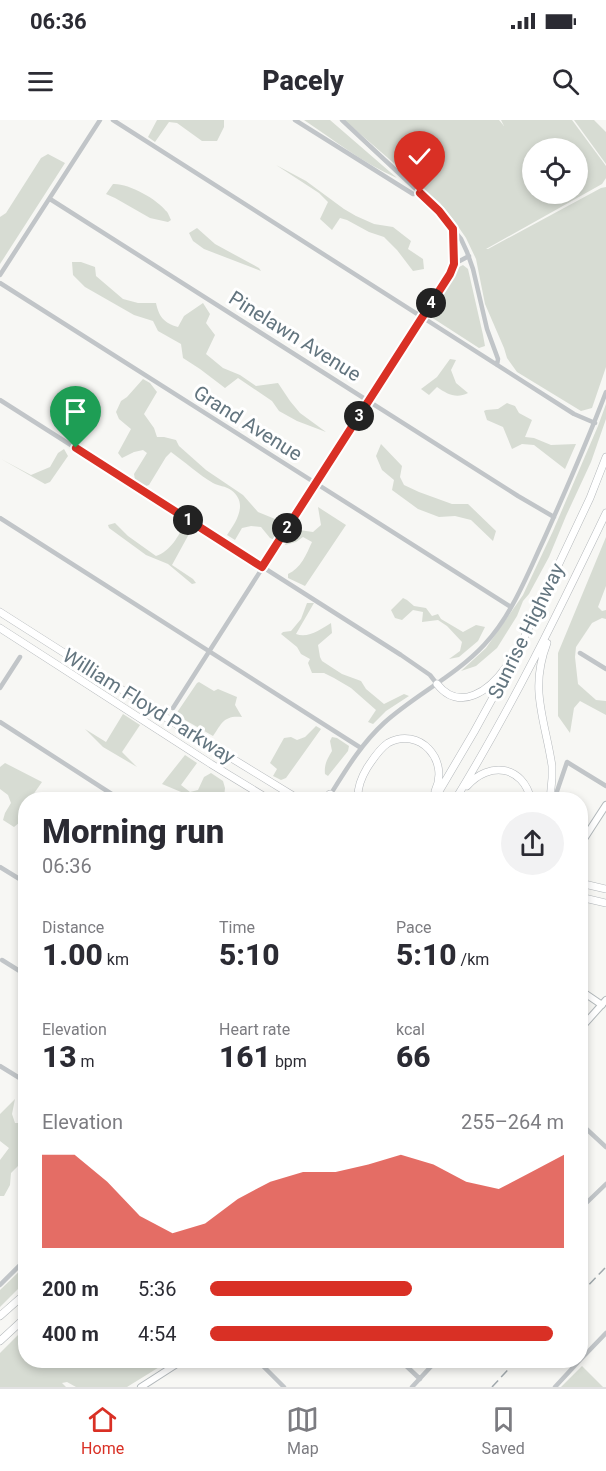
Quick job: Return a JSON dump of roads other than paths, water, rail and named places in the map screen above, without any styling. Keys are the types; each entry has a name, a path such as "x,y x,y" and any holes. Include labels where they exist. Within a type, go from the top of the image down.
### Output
{"highway":[{"name":"Sunrise Highway","path":"437,792 513,661 590,498 606,457"},
{"name":"Sunrise Highway","path":"460,792 512,702 606,513"},
{"path":"552,792 552,765 538,682 542,658 560,608"},
{"name":"William Floyd Parkway","path":"0,612 287,792"},
{"name":"William Floyd Parkway","path":"0,628 257,792"},
{"path":"437,684 453,696 479,693 497,678 522,642"},
{"path":"358,792 359,784 382,748 403,739 424,745 436,758 440,776 435,792"},
{"path":"462,792 476,777 487,771 495,770 509,772 520,779 529,792"},
{"path":"588,885 606,890"},
{"path":"588,899 606,903"},
{"path":"0,1316 18,1300"},
{"path":"0,1341 18,1324"}],"main road":[{"path":"588,833 606,805"},
{"path":"588,994 604,1002 588,1020"},
{"path":"141,1387 171,1368"}],"street":[{"path":"0,275 100,120"},
{"path":"113,120 574,414 595,423"},
{"path":"295,120 413,194 420,193"},
{"path":"342,120 439,211 461,239 469,256 487,329 498,359 497,365"},
{"name":"Pinelawn Avenue","path":"50,199 554,517"},
{"path":"173,708 450,274 454,264 453,229"},
{"path":"454,264 469,256"},
{"name":"Grand Avenue","path":"0,283 511,607"},
{"path":"333,792 361,748 388,720 462,665 498,627 511,607 554,517 606,392"},
{"path":"0,400 401,655 430,675 437,684"},
{"path":"0,518 361,748"},
{"path":"580,652 606,669"},
{"path":"0,688 20,657"},
{"path":"0,722 109,792"},
{"path":"555,792 567,762 606,786"},
{"path":"0,867 18,878"},
{"path":"2,960 18,970"},
{"path":"0,1066 18,1077"},
{"path":"588,1130 606,1147"},
{"path":"588,1201 606,1184"},
{"path":"0,1285 18,1267"},
{"path":"588,1352 606,1333"},
{"path":"265,1368 284,1387"},
{"path":"408,1368 420,1379"},
{"path":"412,1387 430,1368"},
{"path":"555,1387 573,1368"}],"railway":[{"path":"588,1286 606,1267"},
{"path":"492,1387 510,1368"}]}
